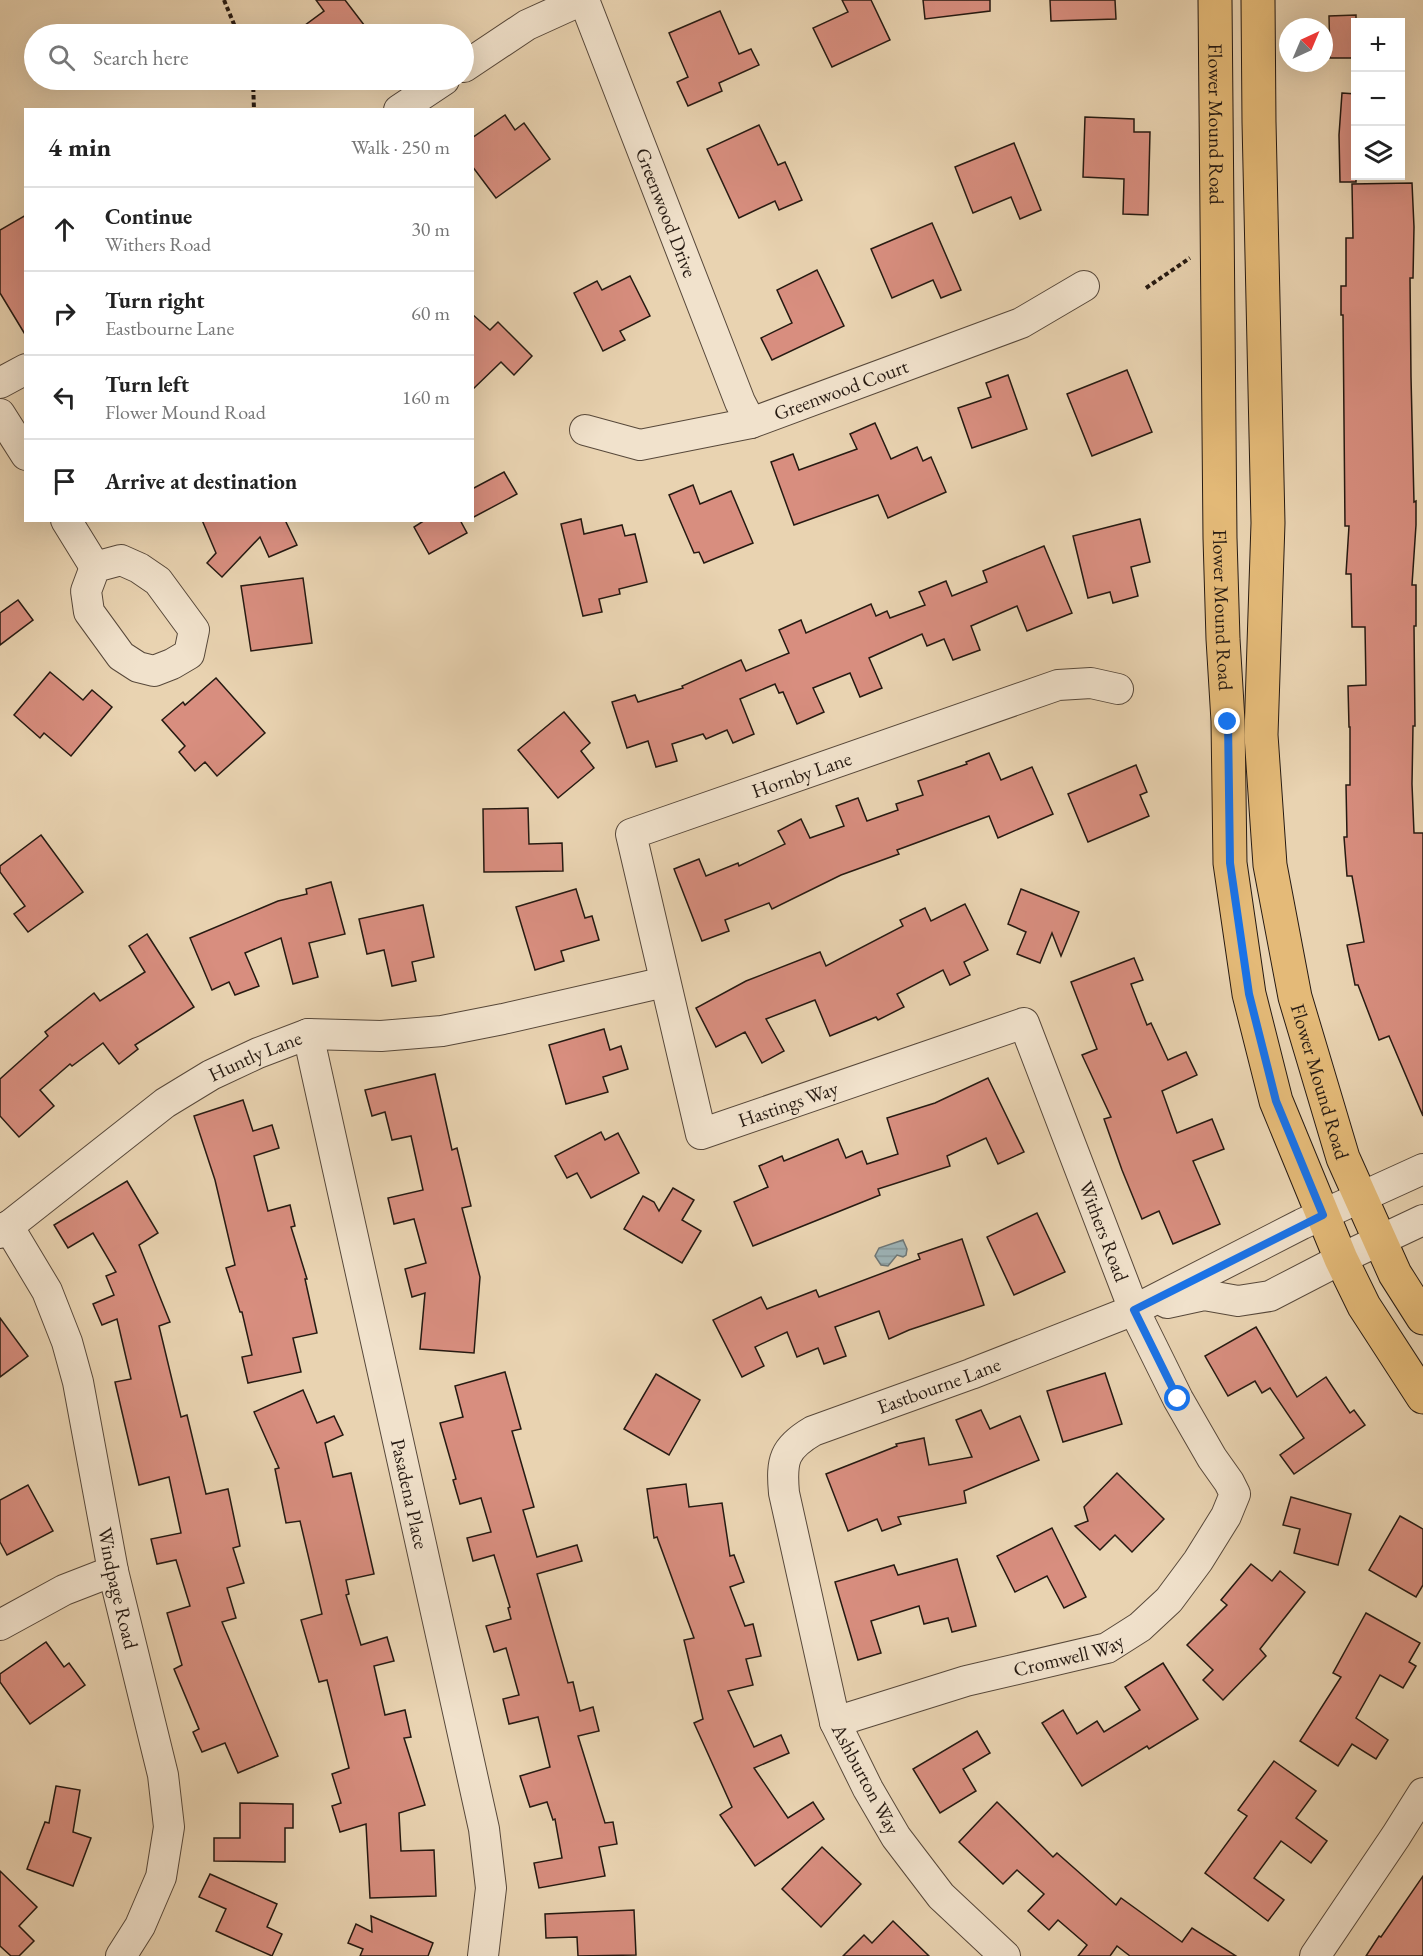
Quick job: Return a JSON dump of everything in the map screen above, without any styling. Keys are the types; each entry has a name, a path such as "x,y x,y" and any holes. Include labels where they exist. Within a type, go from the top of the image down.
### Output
{"main road":[{"name":"Flower Mound Road","path":"1215,0 1220,538 1228,722 1230,863 1249,994 1274,1091 1341,1259 1364,1306 1423,1397"},
{"name":"Flower Mound Road","path":"1258,0 1258,122 1268,523 1262,735 1270,865 1295,997 1343,1158 1395,1274 1423,1318"}],"street":[{"path":"474,60 527,25 583,0"},
{"name":"Greenwood Drive","path":"583,0 736,391 751,423"},
{"path":"402,108 429,90"},
{"name":"Greenwood Court","path":"585,430 640,445 751,423 1021,323 1084,286"},
{"path":"0,383 24,370"},
{"path":"0,414 24,452"},
{"path":"67,522 95,567"},
{"name":"Hornby Lane","path":"665,982 631,834 1058,685 1090,683 1118,689"},
{"name":"Hastings Way","path":"665,982 700,1134 1024,1023"},
{"name":"Huntly Lane","path":"4,1229 165,1103 239,1061 308,1034 381,1036 442,1031 665,982"},
{"name":"Withers Road","path":"1024,1023 1134,1310 1178,1399 1235,1494"},
{"name":"Pasadena Place","path":"308,1034 484,1829 491,1888 483,1956"},
{"name":"Eastbourne Lane","path":"784,1493 782,1471 786,1452 798,1440 813,1431 971,1374 1134,1310 1323,1215 1423,1169"},
{"name":"Eastbourne Lane","path":"1134,1310 1204,1295 1238,1301 1270,1296 1423,1220"},
{"name":"Windpage Road","path":"4,1229 47,1291 68,1342 78,1382 113,1571 163,1775 169,1827 161,1877 140,1926 121,1956"},
{"name":"Ashburton Way","path":"784,1493 835,1722 868,1790 896,1837 940,1896 1005,1956"},
{"name":"Cromwell Way","path":"835,1722 966,1681 1107,1648 1140,1627 1169,1600 1198,1561 1226,1516 1235,1494"},
{"path":"0,1625 64,1590 113,1571"},
{"path":"1316,1956 1423,1793"}],"path":[{"path":"225,0 234,24"},
{"path":"254,90 254,108"},
{"path":"1146,288 1196,254"}],"water":[{"path":"903,1240 907,1249 906,1255 903,1257 897,1255 888,1266 881,1265 875,1256 879,1248"}],"building":[{"path":"316,0 345,0 363,24 306,24 324,11"},
{"path":"842,0 871,0 890,40 832,67 813,28 848,12"},
{"path":"923,0 990,0 990,11 925,19"},
{"path":"1050,0 1115,0 1116,19 1051,21"},
{"path":"720,11 739,54 751,49 759,65 719,83 722,91 688,106 677,82 688,77 669,33"},
{"path":"1356,15 1356,18 1351,18 1351,58 1333,58 1333,18 1329,16"},
{"path":"1342,93 1351,94 1351,180 1356,180 1356,182 1340,182 1339,135"},
{"path":"505,115 515,130 524,123 550,159 496,198 474,169 474,137"},
{"path":"1085,117 1134,119 1134,132 1150,132 1148,215 1123,214 1124,179 1083,177"},
{"path":"759,125 778,165 785,162 802,200 779,210 775,201 739,218 707,149"},
{"path":"1014,143 1041,210 1020,219 1011,197 973,213 955,167"},
{"path":"1412,183 1414,227 1413,278 1410,278 1411,377 1416,525 1412,585 1416,585 1416,626 1414,626 1415,726 1413,726 1412,784 1414,833 1423,833 1423,1116 1389,1036 1379,1040 1358,985 1355,985 1347,945 1364,942 1352,876 1347,876 1344,837 1347,837 1346,785 1350,785 1348,686 1366,685 1365,627 1352,627 1351,574 1346,574 1349,526 1345,526 1341,286 1346,286 1346,238 1353,238 1352,184"},
{"path":"24,216 24,333 0,293 0,230"},
{"path":"932,223 961,290 941,298 933,280 892,298 871,249"},
{"path":"817,270 844,326 772,360 761,338 792,323 777,290"},
{"path":"630,276 650,316 620,331 625,340 603,351 574,293 597,281 602,290"},
{"path":"474,316 490,330 498,322 532,356 514,375 501,362 474,388"},
{"path":"1127,370 1152,432 1092,456 1067,394"},
{"path":"1008,375 1027,429 972,448 958,408 991,397 986,383"},
{"path":"875,423 891,459 917,447 923,461 931,457 946,492 888,518 878,495 794,525 771,462 793,454 799,470 857,449 850,434"},
{"path":"504,472 517,494 474,517 474,488"},
{"path":"693,485 700,504 731,491 753,543 704,563 699,552 694,553 669,495"},
{"path":"581,519 584,534 622,525 625,536 635,534 647,582 619,589 620,594 599,599 602,612 583,616 561,524"},
{"path":"1140,519 1150,562 1131,567 1138,596 1113,603 1110,592 1088,598 1073,536"},
{"path":"203,522 286,522 297,545 269,557 260,537 222,577 207,563 216,553"},
{"path":"422,522 461,522 467,533 429,554 414,527"},
{"path":"1044,546 1072,613 1027,631 1017,606 971,626 980,650 953,660 944,639 927,646 922,634 869,658 882,688 860,697 850,673 813,688 824,712 797,724 783,692 779,693 775,684 740,699 754,734 733,743 727,730 706,739 703,734 672,744 677,761 656,767 648,741 627,748 612,702 635,695 638,702 683,688 682,686 741,660 746,671 789,653 779,630 801,620 806,633 871,604 876,616 887,611 890,618 925,605 919,592 946,581 952,596 987,582 983,571"},
{"path":"303,578 312,643 251,651 241,586"},
{"path":"18,600 33,620 0,645 0,613"},
{"path":"50,672 83,700 92,690 112,707 71,756 44,733 40,738 14,715"},
{"path":"216,678 265,733 217,776 205,762 195,771 179,752 185,746 162,720 183,702 185,705"},
{"path":"564,712 590,743 581,751 594,768 558,798 518,750"},
{"path":"989,753 1001,780 1032,767 1053,814 998,838 989,816 897,850 899,854 841,875 772,909 769,903 725,920 729,931 702,941 674,869 699,859 706,876 738,863 739,866 785,844 778,831 801,819 810,838 844,826 836,806 858,798 867,821 898,810 896,804 923,795 918,781 967,764 966,762"},
{"path":"1136,765 1147,792 1140,795 1149,816 1088,842 1068,794"},
{"path":"528,808 529,844 562,843 563,871 484,872 483,809"},
{"path":"41,835 83,892 28,932 14,914 25,906 0,872 0,866"},
{"path":"331,882 345,934 309,943 318,977 293,984 281,938 245,953 259,986 235,995 229,982 212,990 190,938 278,901 307,894 306,889"},
{"path":"576,889 585,918 592,916 599,940 561,951 564,961 535,970 516,907"},
{"path":"1021,889 1079,912 1061,956 1052,933 1040,963 1017,954 1026,932 1008,924"},
{"path":"965,904 988,950 964,962 970,975 950,985 943,970 897,994 904,1007 878,1020 876,1017 830,1036 815,1000 766,1019 784,1051 762,1063 745,1032 716,1047 696,1008 746,981 820,952 826,966 903,926 900,920 925,908 931,921"},
{"path":"423,905 434,957 412,962 416,981 392,986 384,950 367,954 359,919"},
{"path":"147,934 194,1007 135,1045 138,1049 119,1064 103,1043 72,1066 70,1064 40,1090 54,1106 19,1137 0,1116 0,1079 48,1036 45,1032 94,993 100,1001 145,972 129,946"},
{"path":"1134,958 1143,980 1131,984 1147,1025 1151,1023 1168,1060 1186,1052 1197,1075 1162,1091 1177,1133 1212,1119 1224,1149 1193,1161 1220,1224 1173,1244 1159,1211 1142,1219 1122,1170 1104,1119 1111,1117 1082,1055 1097,1049 1071,982"},
{"path":"604,1029 610,1050 621,1046 628,1069 603,1077 608,1092 566,1104 549,1045"},
{"path":"435,1074 452,1150 457,1148 471,1206 462,1208 480,1277 474,1353 420,1349 425,1293 412,1297 405,1269 426,1263 414,1219 394,1224 388,1198 423,1190 411,1136 392,1140 385,1112 372,1116 365,1090"},
{"path":"988,1078 1024,1152 998,1164 986,1138 947,1156 950,1166 878,1189 880,1195 753,1246 734,1202 768,1187 759,1166 782,1156 784,1161 838,1139 846,1158 862,1151 867,1164 898,1154 887,1118 935,1103"},
{"path":"243,1100 253,1131 272,1125 279,1148 254,1156 268,1211 290,1205 295,1226 291,1227 307,1279 305,1279 317,1333 293,1338 301,1372 248,1383 242,1357 252,1355 242,1312 240,1312 226,1268 235,1265 215,1180 194,1116"},
{"path":"601,1132 605,1140 618,1133 639,1173 591,1198 577,1173 567,1178 555,1156"},
{"path":"127,1181 158,1233 139,1245 170,1322 159,1326 181,1417 187,1415 206,1494 228,1489 240,1546 233,1548 244,1583 227,1588 236,1618 222,1622 278,1756 238,1773 225,1743 202,1752 193,1732 199,1729 174,1669 182,1665 167,1613 190,1606 176,1560 157,1564 151,1539 181,1533 169,1477 139,1485 115,1382 131,1379 117,1319 102,1325 93,1304 114,1295 106,1276 116,1272 93,1233 68,1248 54,1225"},
{"path":"673,1188 694,1200 682,1220 701,1231 682,1263 624,1229 643,1196 654,1202 659,1211"},
{"path":"1037,1213 1065,1272 1014,1295 987,1237"},
{"path":"962,1239 984,1305 889,1339 879,1311 835,1327 846,1356 824,1364 818,1348 797,1357 787,1332 755,1347 764,1366 742,1377 713,1320 761,1297 767,1309 816,1290 819,1297 920,1259 918,1254"},
{"path":"0,1318 28,1356 0,1377"},
{"path":"1256,1327 1297,1397 1326,1377 1350,1413 1354,1410 1365,1425 1294,1474 1280,1455 1304,1438 1270,1388 1262,1393 1255,1381 1228,1396 1205,1356"},
{"path":"505,1372 521,1429 512,1431 534,1507 523,1510 537,1557 577,1545 582,1561 537,1574 568,1683 573,1682 580,1711 593,1707 599,1731 578,1736 605,1823 613,1822 617,1844 599,1847 605,1876 539,1888 534,1863 562,1858 555,1819 553,1820 547,1802 530,1807 520,1776 550,1767 538,1717 509,1724 503,1699 519,1695 506,1648 494,1652 486,1626 511,1619 508,1608 510,1607 494,1555 473,1561 467,1538 491,1532 481,1498 460,1504 453,1480 456,1479 440,1423 463,1417 455,1386"},
{"path":"1105,1373 1122,1424 1063,1442 1047,1391"},
{"path":"656,1374 700,1400 669,1455 624,1429"},
{"path":"303,1390 317,1423 334,1416 343,1435 325,1443 333,1477 351,1473 374,1574 346,1580 349,1594 346,1595 361,1645 387,1637 394,1661 374,1666 385,1715 405,1710 411,1737 404,1738 425,1805 399,1813 401,1851 434,1850 436,1896 370,1898 366,1824 340,1832 332,1806 341,1803 332,1774 349,1768 327,1680 319,1682 301,1620 322,1614 300,1521 286,1523 275,1469 279,1468 254,1412"},
{"path":"981,1410 990,1429 1020,1416 1039,1460 964,1491 966,1503 898,1517 901,1524 882,1531 877,1519 848,1531 826,1474 897,1446 896,1444 924,1438 929,1465 972,1457 956,1420"},
{"path":"1117,1473 1164,1519 1132,1552 1115,1535 1100,1550 1075,1526 1088,1521 1084,1507"},
{"path":"686,1484 689,1507 722,1503 730,1556 734,1555 744,1582 730,1587 745,1626 753,1624 761,1656 746,1659 753,1685 728,1691 754,1747 781,1735 789,1753 754,1768 788,1818 813,1802 824,1819 755,1866 720,1815 732,1807 694,1723 703,1719 684,1640 694,1638 657,1537 654,1538 647,1489"},
{"path":"28,1485 53,1531 7,1555 0,1542 0,1500"},
{"path":"1291,1497 1351,1514 1338,1565 1294,1553 1300,1529 1283,1525"},
{"path":"1400,1516 1423,1529 1423,1585 1416,1597 1369,1570"},
{"path":"1052,1528 1086,1597 1064,1608 1047,1576 1015,1592 997,1556"},
{"path":"957,1559 976,1626 952,1632 948,1618 924,1624 919,1606 871,1621 881,1653 858,1660 835,1582 894,1565 898,1575"},
{"path":"1251,1564 1272,1581 1280,1571 1305,1592 1260,1649 1266,1656 1223,1700 1203,1680 1213,1670 1187,1645 1227,1605 1221,1600"},
{"path":"1366,1613 1420,1643 1409,1662 1416,1666 1403,1688 1380,1675 1356,1718 1388,1740 1376,1759 1352,1744 1338,1766 1300,1741 1341,1677 1333,1673"},
{"path":"46,1642 64,1667 69,1663 85,1685 30,1724 0,1682 0,1674"},
{"path":"1163,1663 1198,1719 1149,1749 1147,1746 1082,1786 1042,1723 1063,1710 1077,1734 1097,1721 1104,1732 1140,1710 1125,1687"},
{"path":"977,1731 990,1753 963,1769 976,1791 940,1813 913,1769"},
{"path":"1274,1761 1316,1791 1296,1818 1327,1841 1311,1863 1281,1841 1254,1878 1284,1900 1268,1921 1205,1873 1247,1816 1238,1810"},
{"path":"56,1786 80,1790 73,1832 91,1838 73,1886 27,1869 45,1822 49,1823"},
{"path":"997,1802 1053,1857 1057,1853 1116,1905 1121,1898 1182,1942 1192,1928 1236,1956 1130,1956 1117,1946 1110,1956 1078,1956 1087,1945 1058,1920 1049,1930 1028,1911 1044,1894 1017,1870 1003,1884 959,1842"},
{"path":"240,1803 293,1804 293,1828 285,1828 285,1862 214,1861 214,1838 240,1838"},
{"path":"822,1847 861,1884 821,1927 782,1889"},
{"path":"0,1871 37,1907 19,1926 34,1941 19,1956 11,1956 0,1946"},
{"path":"210,1874 277,1904 267,1927 282,1934 272,1956 216,1931 226,1909 199,1897"},
{"path":"1423,1876 1423,1956 1366,1956 1379,1936 1381,1937"},
{"path":"634,1910 636,1955 578,1956 577,1937 546,1938 545,1914"},
{"path":"371,1916 433,1943 428,1956 360,1956 363,1949 348,1943 356,1924 372,1932"},
{"path":"893,1921 929,1956 843,1956 864,1935 872,1943"}],"route":[{"path":"1178,1399 1134,1310 1323,1215 1276,1101 1249,994 1230,863 1228,722"}]}
